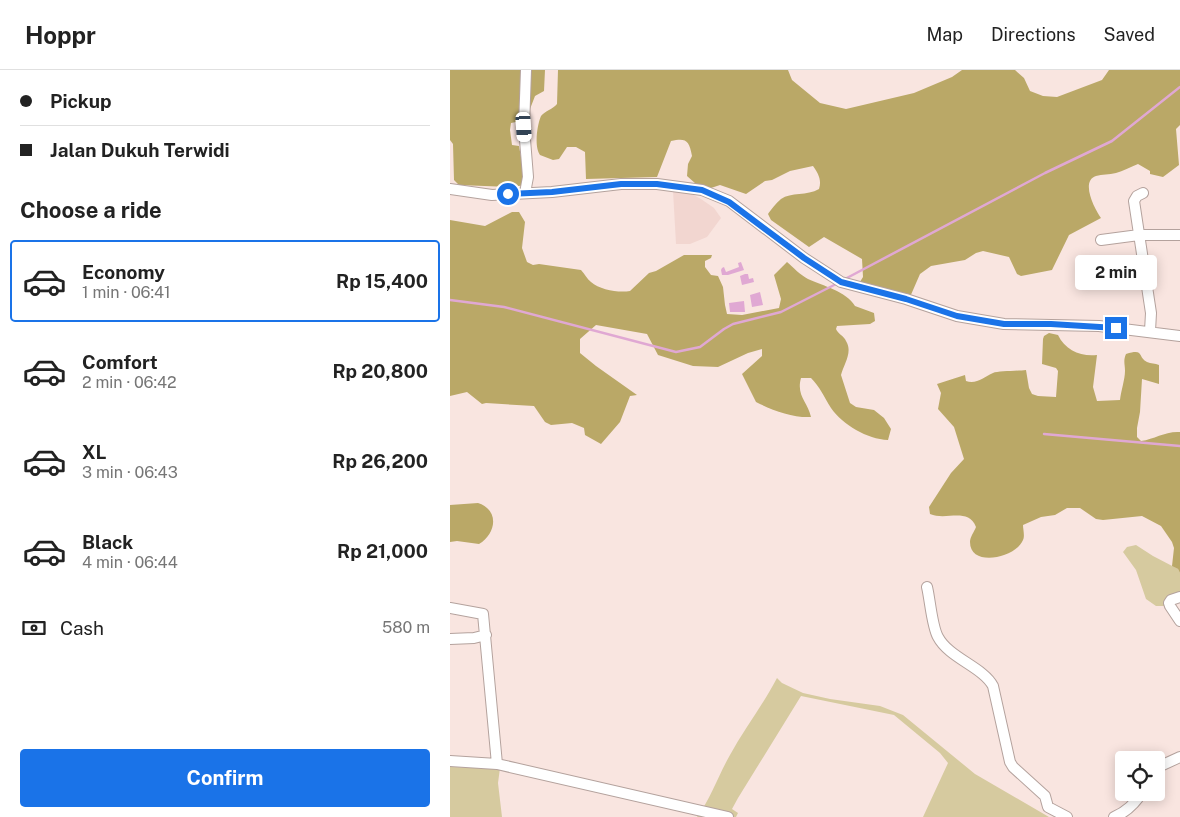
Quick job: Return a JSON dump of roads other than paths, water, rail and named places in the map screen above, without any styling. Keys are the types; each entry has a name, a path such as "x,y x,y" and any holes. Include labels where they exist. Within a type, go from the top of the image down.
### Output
{"street":[{"path":"524,193 528,177 524,127 526,70"},
{"path":"450,189 492,195 552,192 621,184 657,184 702,190 729,202 804,258 839,281 906,299 957,316 1004,324 1099,326 1180,336"},
{"path":"1143,193 1137,196 1134,201 1151,313 1150,331"},
{"path":"1101,240 1139,235 1180,235"},
{"path":"927,587 939,639 952,652 988,679 993,686 1013,768 1045,796 1048,807 1067,817"},
{"path":"1180,597 1171,600 1169,603 1180,621"},
{"path":"450,608 483,614 496,764"},
{"path":"450,639 474,638 486,635"},
{"path":"1165,764 1180,757"},
{"path":"450,761 496,764 728,817"},
{"path":"1114,817 1123,813 1136,801"}],"waterway":[{"path":"845,279 1045,173 1112,141 1180,87"},
{"path":"450,300 504,307 676,352 700,347 733,324 781,312 838,283"},
{"path":"1044,434 1180,446"}]}
